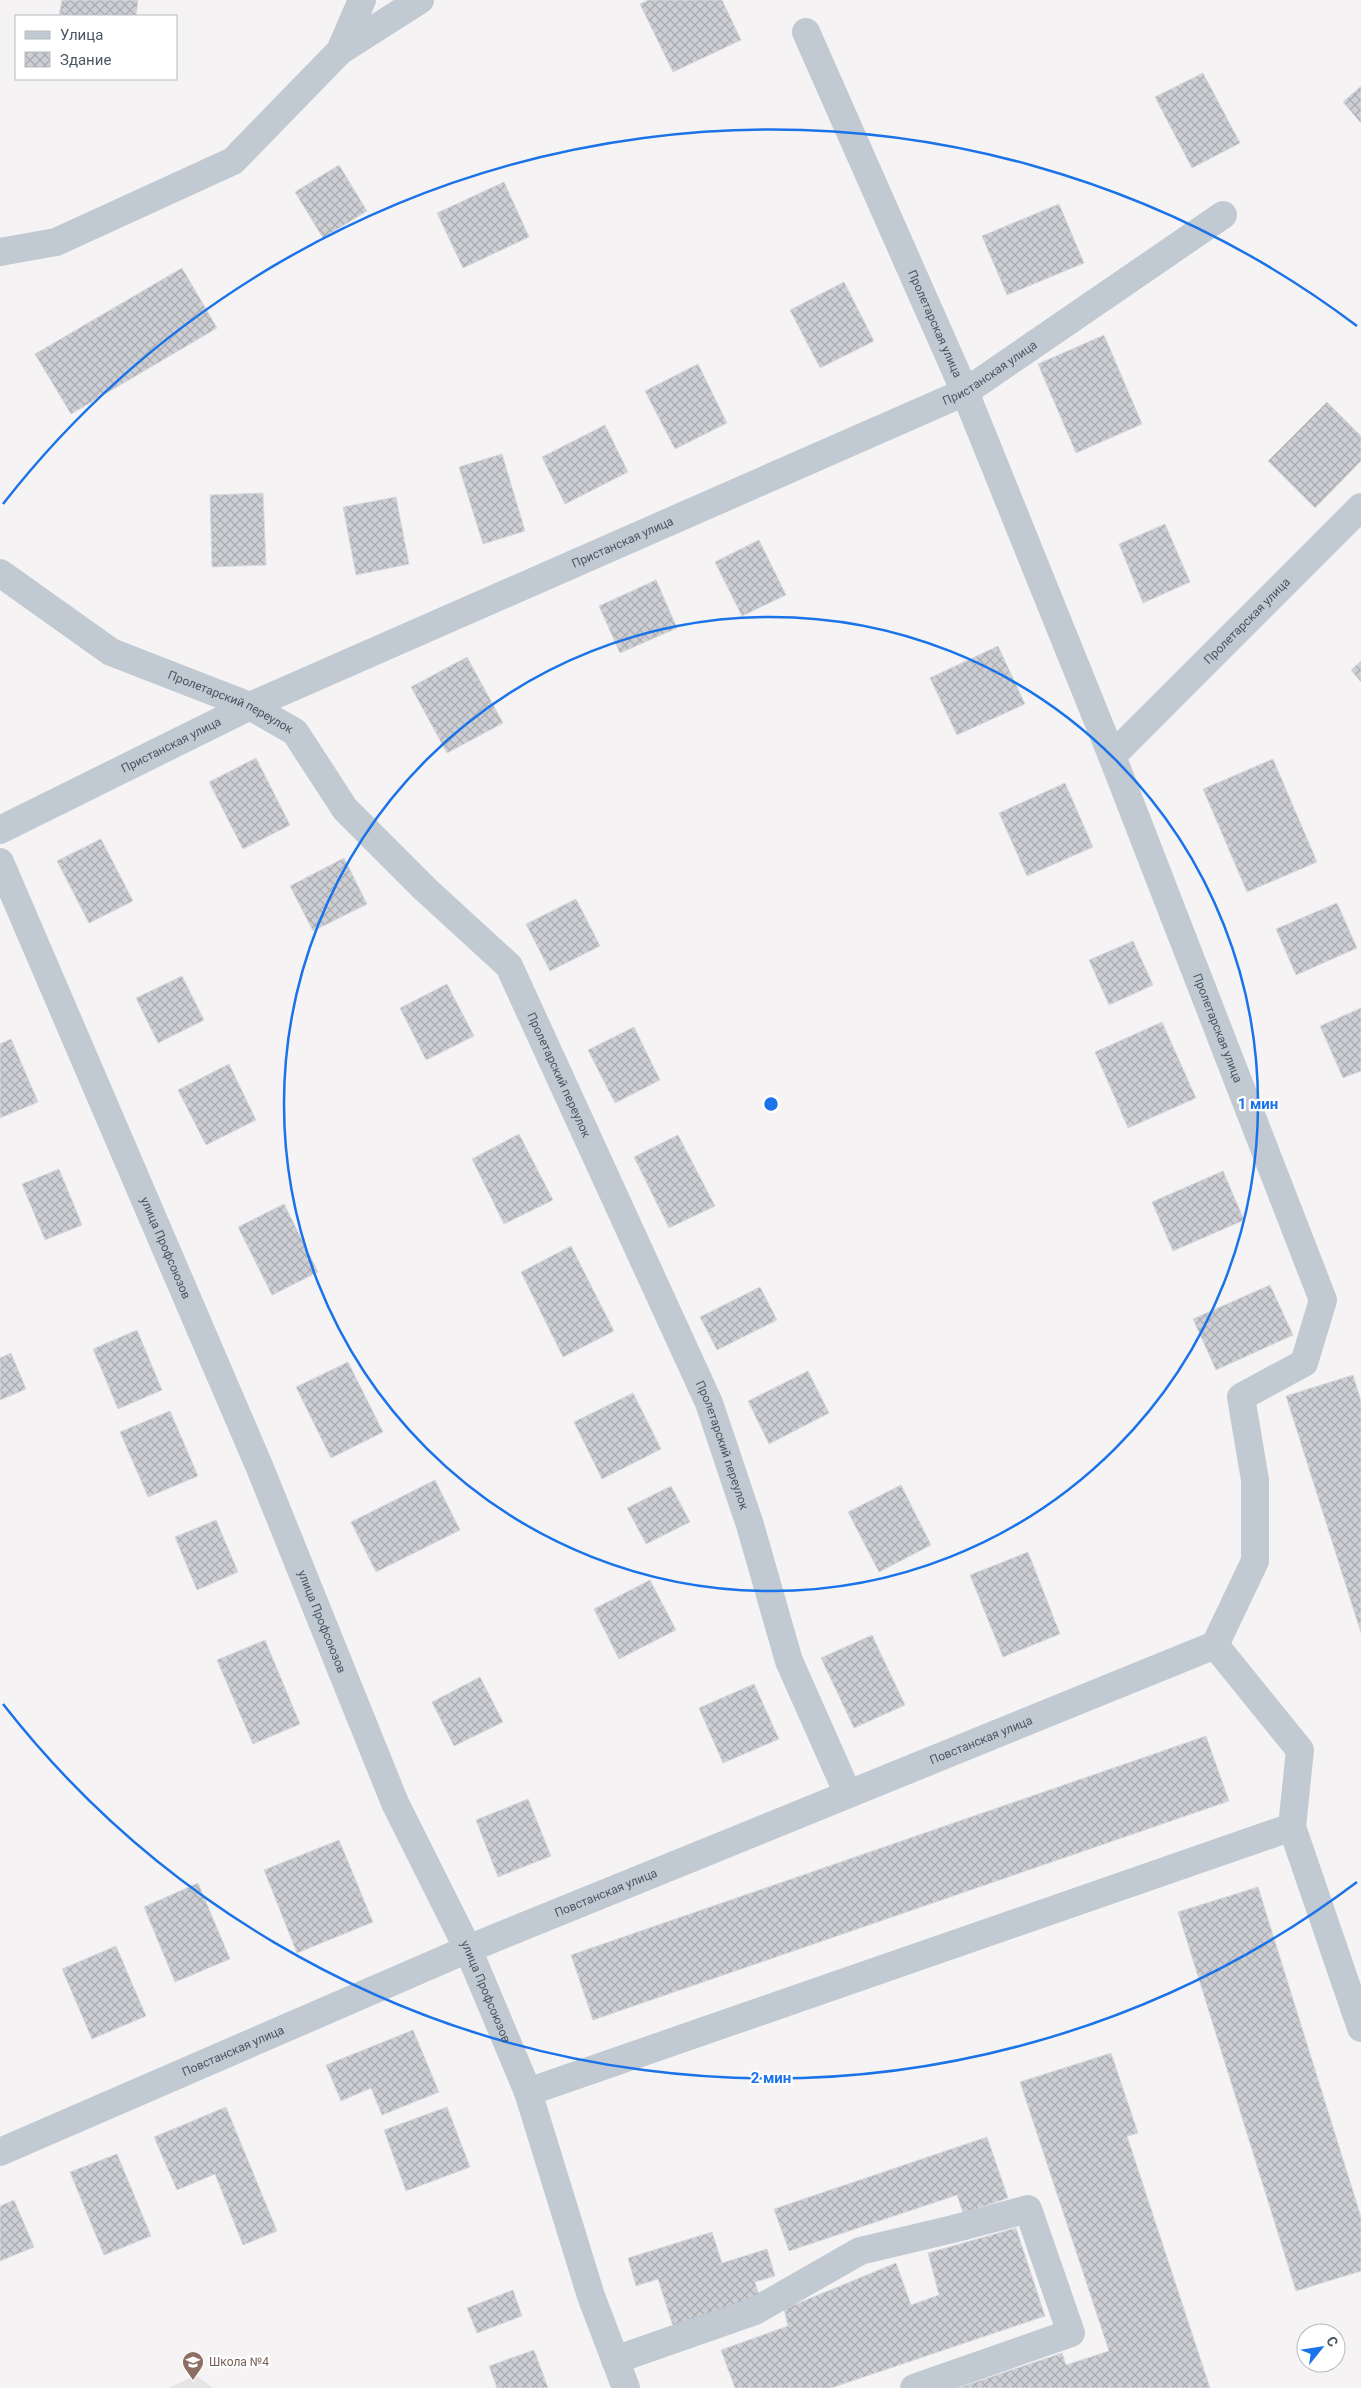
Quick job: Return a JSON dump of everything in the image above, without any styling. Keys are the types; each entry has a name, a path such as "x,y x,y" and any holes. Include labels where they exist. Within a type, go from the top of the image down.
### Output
{"street":[{"path":"340,51 362,0"},
{"path":"0,252 56,242 233,161 340,51 420,0"},
{"name":"Пролетарская улица","path":"806,32 966,392 1112,756 1323,1300 1304,1363 1241,1397 1255,1480 1255,1561 1215,1645"},
{"name":"Пристанская улица","path":"0,830 250,706 966,392 1223,215"},
{"name":"Пролетарская улица","path":"1112,756 1361,507"},
{"name":"Пролетарский переулок","path":"0,573 111,652 250,706 295,732 345,809 425,889 509,966 710,1403 750,1525 789,1660 848,1794"},
{"name":"улица Профсоюзов","path":"0,862 260,1468 395,1803 468,1948 528,2092 590,2296 626,2388"},
{"path":"1215,1645 1300,1750 1292,1827 1360,2022"},
{"name":"Повстанская улица","path":"0,2152 468,1948 1215,1645"},
{"path":"528,2092 1292,1827"},
{"path":"615,2360 755,2312 860,2251 953,2230 1028,2209 1071,2333 914,2388"}],"shaded area":[{"name":"Школа №4","path":"196,2375 213,2388 168,2388"}],"building":[{"path":"62,0 138,0 136,15 59,15"},
{"path":"648,0 722,0 741,40 673,72 640,4"},
{"path":"1203,73 1240,143 1192,168 1155,97"},
{"path":"1361,86 1361,123 1343,102"},
{"path":"339,165 367,211 323,238 295,192"},
{"path":"504,182 529,237 463,268 437,213"},
{"path":"1059,204 1084,263 1007,295 982,236"},
{"path":"182,268 217,328 71,414 35,354"},
{"path":"844,282 874,341 820,368 790,310"},
{"path":"1104,335 1142,424 1076,453 1038,364"},
{"path":"698,364 727,423 675,449 645,391"},
{"path":"1327,402 1361,436 1361,461 1315,508 1268,461"},
{"path":"605,425 628,472 565,504 542,457"},
{"path":"502,454 525,531 483,544 459,467"},
{"path":"263,493 266,565 212,567 210,495"},
{"path":"396,497 409,564 356,575 343,507"},
{"path":"1165,524 1190,582 1143,603 1119,544"},
{"path":"759,540 786,595 742,616 715,562"},
{"path":"656,580 677,628 620,653 599,606"},
{"path":"998,646 1025,704 957,735 930,678"},
{"path":"467,657 503,723 447,753 411,687"},
{"path":"1361,661 1361,682 1351,670"},
{"path":"256,758 290,825 243,849 209,782"},
{"path":"1273,759 1317,862 1247,892 1203,789"},
{"path":"1065,783 1093,847 1027,876 999,813"},
{"path":"101,839 133,901 89,923 57,861"},
{"path":"344,858 367,904 313,931 290,886"},
{"path":"576,899 600,946 550,971 526,924"},
{"path":"1337,903 1357,948 1296,975 1276,929"},
{"path":"1133,941 1153,985 1109,1005 1089,960"},
{"path":"182,976 204,1020 158,1043 136,998"},
{"path":"447,984 474,1036 426,1060 400,1008"},
{"path":"1361,1008 1361,1071 1343,1078 1320,1026"},
{"path":"1162,1022 1196,1098 1128,1128 1095,1052"},
{"path":"634,1027 660,1080 615,1103 588,1050"},
{"path":"11,1039 38,1102 0,1118 0,1044"},
{"path":"229,1064 256,1120 206,1145 178,1090"},
{"path":"519,1134 553,1200 504,1224 472,1159"},
{"path":"678,1135 715,1206 669,1228 634,1157"},
{"path":"59,1169 82,1225 45,1240 22,1184"},
{"path":"1223,1171 1244,1220 1173,1251 1152,1202"},
{"path":"284,1204 318,1272 272,1295 238,1227"},
{"path":"571,1246 614,1331 563,1357 521,1272"},
{"path":"1270,1285 1293,1335 1216,1370 1193,1319"},
{"path":"760,1287 777,1320 717,1350 700,1317"},
{"path":"137,1330 162,1390 118,1409 93,1349"},
{"path":"11,1353 26,1389 0,1400 0,1358"},
{"path":"348,1362 383,1432 331,1458 296,1387"},
{"path":"808,1371 829,1413 769,1444 748,1401"},
{"path":"1353,1375 1361,1401 1361,1633 1286,1396"},
{"path":"633,1393 661,1449 602,1479 574,1422"},
{"path":"170,1411 198,1476 148,1497 120,1432"},
{"path":"435,1480 460,1530 376,1572 351,1522"},
{"path":"901,1485 931,1545 879,1572 848,1512"},
{"path":"671,1486 690,1522 646,1544 627,1508"},
{"path":"216,1520 238,1572 197,1590 175,1537"},
{"path":"1028,1552 1060,1634 1003,1657 970,1575"},
{"path":"650,1580 676,1630 619,1659 594,1609"},
{"path":"872,1635 905,1705 854,1728 821,1658"},
{"path":"265,1640 300,1724 253,1744 217,1660"},
{"path":"480,1677 503,1722 454,1746 432,1702"},
{"path":"754,1684 779,1739 723,1763 699,1708"},
{"path":"1206,1736 1229,1801 593,2020 571,1955"},
{"path":"528,1799 551,1856 498,1877 476,1820"},
{"path":"339,1840 373,1922 297,1953 264,1870"},
{"path":"198,1883 230,1959 175,1982 144,1907"},
{"path":"1258,1887 1361,2217 1361,2271 1296,2291 1178,1912"},
{"path":"116,1946 146,2016 92,2039 62,1969"},
{"path":"413,2030 439,2092 382,2115 371,2088 341,2101 326,2065"},
{"path":"1111,2053 1138,2133 1127,2136 1210,2388 958,2388 1062,2353 1066,2365 1109,2351 1020,2082"},
{"path":"226,2107 277,2231 243,2245 215,2174 177,2190 154,2137"},
{"path":"447,2107 470,2167 406,2191 384,2130"},
{"path":"987,2137 1008,2198 963,2213 957,2195 789,2251 774,2209"},
{"path":"117,2154 151,2236 104,2255 70,2172"},
{"path":"14,2200 34,2247 0,2261 0,2206"},
{"path":"1016,2228 1045,2316 831,2388 735,2388 721,2350 788,2326 784,2309 896,2263 911,2305 939,2295 928,2253"},
{"path":"712,2232 722,2263 767,2249 775,2276 755,2282 761,2302 674,2329 658,2279 636,2286 628,2258"},
{"path":"513,2290 522,2316 477,2333 467,2308"},
{"path":"534,2350 548,2388 497,2388 489,2366"}],"place":[{"name":"Школа №4","path":"193,2381"}]}
